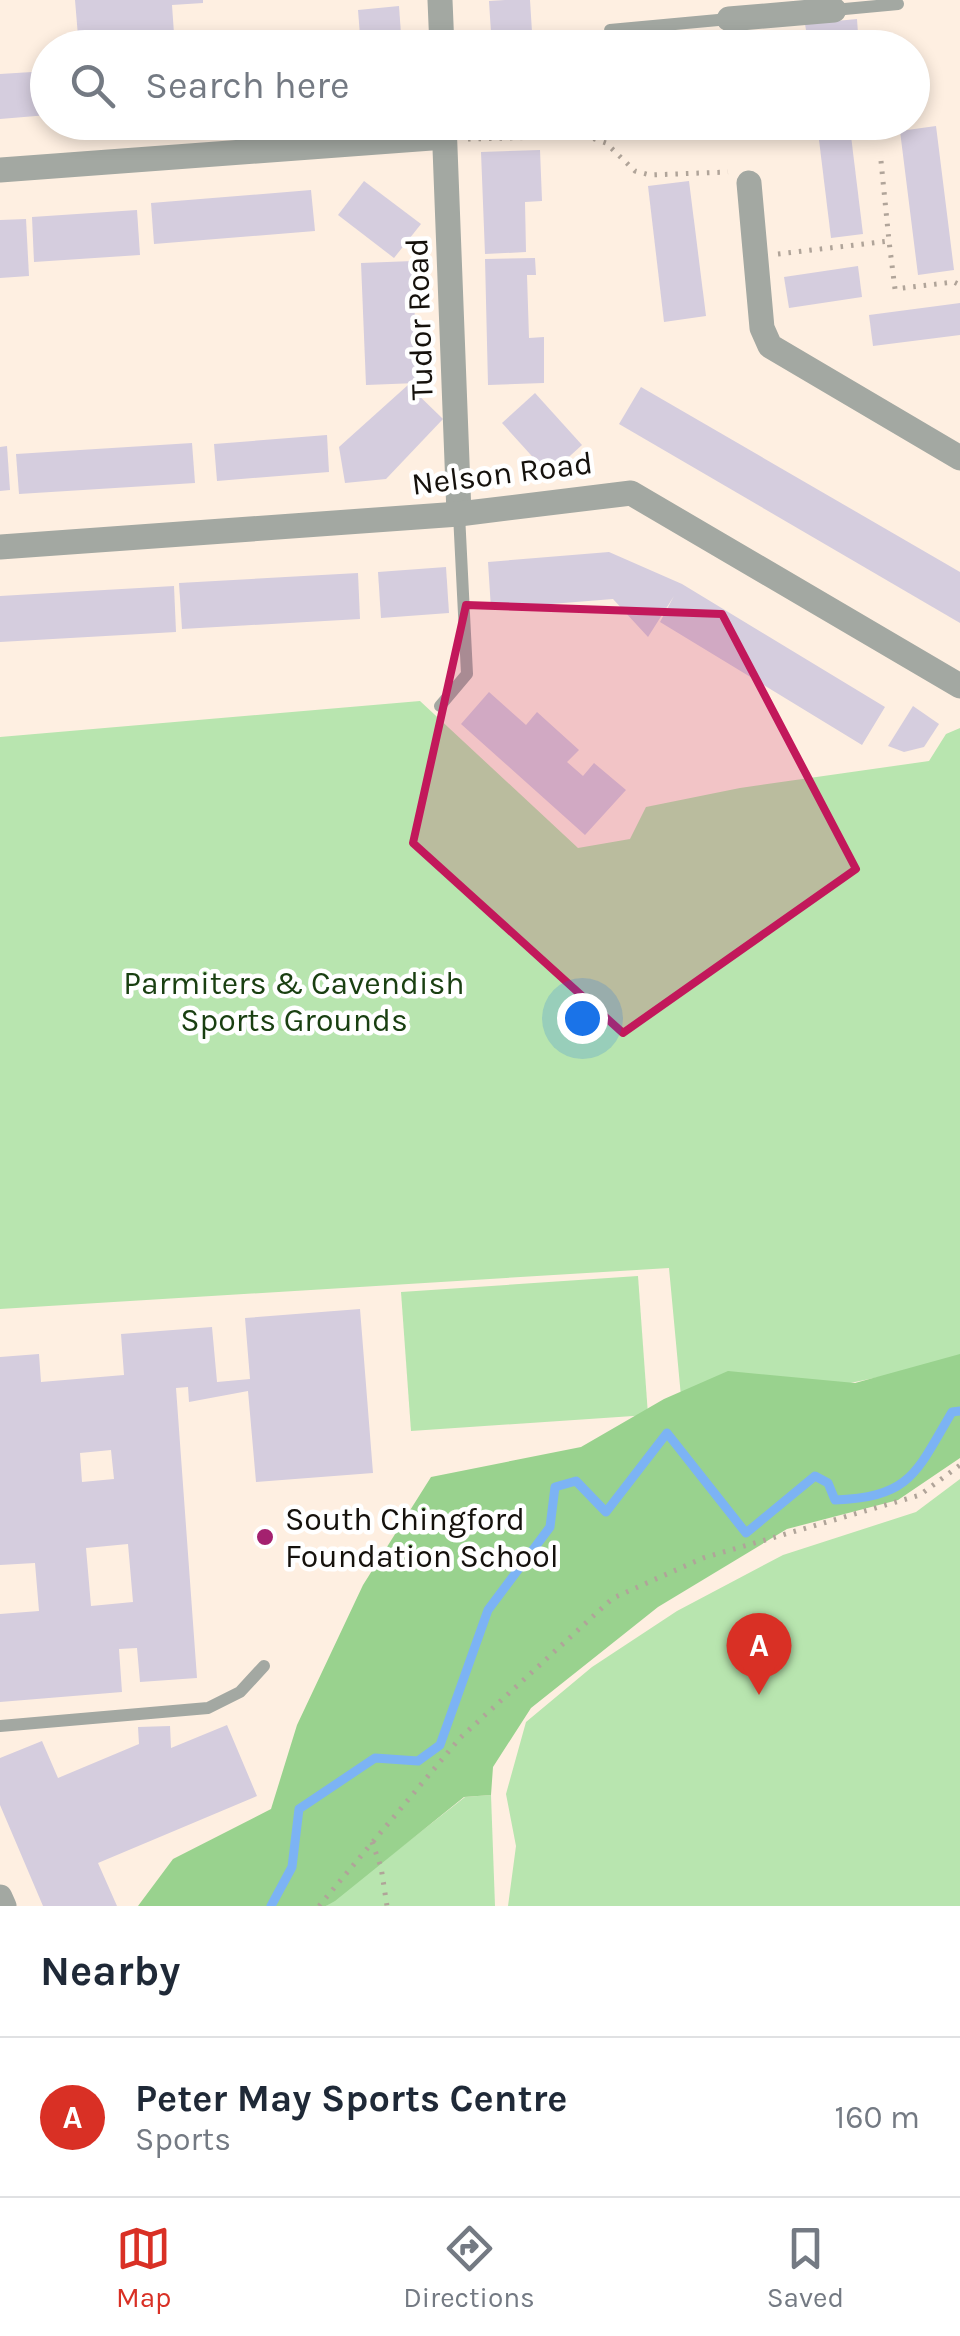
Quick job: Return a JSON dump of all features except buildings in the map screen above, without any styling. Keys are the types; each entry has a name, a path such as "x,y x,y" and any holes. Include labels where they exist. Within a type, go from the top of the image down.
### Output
{"street":[{"path":"440,0 441,30"},
{"path":"729,19 785,7 834,10"},
{"path":"0,170 334,140"},
{"name":"Tudor Road","path":"445,140 458,514"},
{"path":"749,183 762,328 770,346 960,458"},
{"name":"Nelson Road","path":"0,547 458,514 632,493 960,686"},
{"path":"0,1897 4,1906"}],"lane":[{"path":"834,10 898,4"},
{"path":"610,30 729,19"},
{"path":"440,706 467,674 458,514"},
{"path":"0,1726 208,1708 240,1692 264,1666"}],"path":[{"path":"596,140 606,144 635,172 650,175 722,170 749,183"},
{"path":"881,161 895,289 954,282 960,285"},
{"path":"756,256 890,241"},
{"path":"320,1906 460,1738 613,1598 703,1558 920,1495 960,1466"},
{"path":"372,1842 381,1866 386,1906"}],"highlighted area":[{"path":"466,605 722,614 856,869 623,1033 413,843"}],"green space":[{"name":"Parmiters & Cavendish Sports Grounds","path":"420,701 578,848 630,839 646,807 740,788 929,761 946,734 960,728 960,1360 683,1418 669,1268 0,1309 0,737"},
{"path":"638,1276 648,1415 411,1431 401,1292"},
{"path":"960,1354 960,1458 898,1500 787,1529 658,1607 531,1708 493,1767 491,1795 464,1797 335,1901 326,1906 138,1906 173,1859 271,1809 297,1725 363,1585 431,1477 581,1447 664,1399 728,1371 855,1383"},
{"path":"960,1479 960,1906 508,1906 516,1846 506,1794 526,1722 592,1667 677,1611 783,1555 916,1512"},
{"path":"491,1795 495,1906 326,1906 465,1797"}],"waterway":[{"path":"271,1906 292,1867 299,1809 375,1758 418,1761 440,1745 488,1610 550,1527 555,1487 576,1481 606,1512 667,1433 746,1533 815,1476 828,1483 835,1500 880,1494 896,1487 919,1466 952,1412 960,1411"}],"place":[{"name":"South Chingford Foundation School","path":"265,1537"},
{"name":"Peter May Sports Centre","path":"759,1695"}]}
